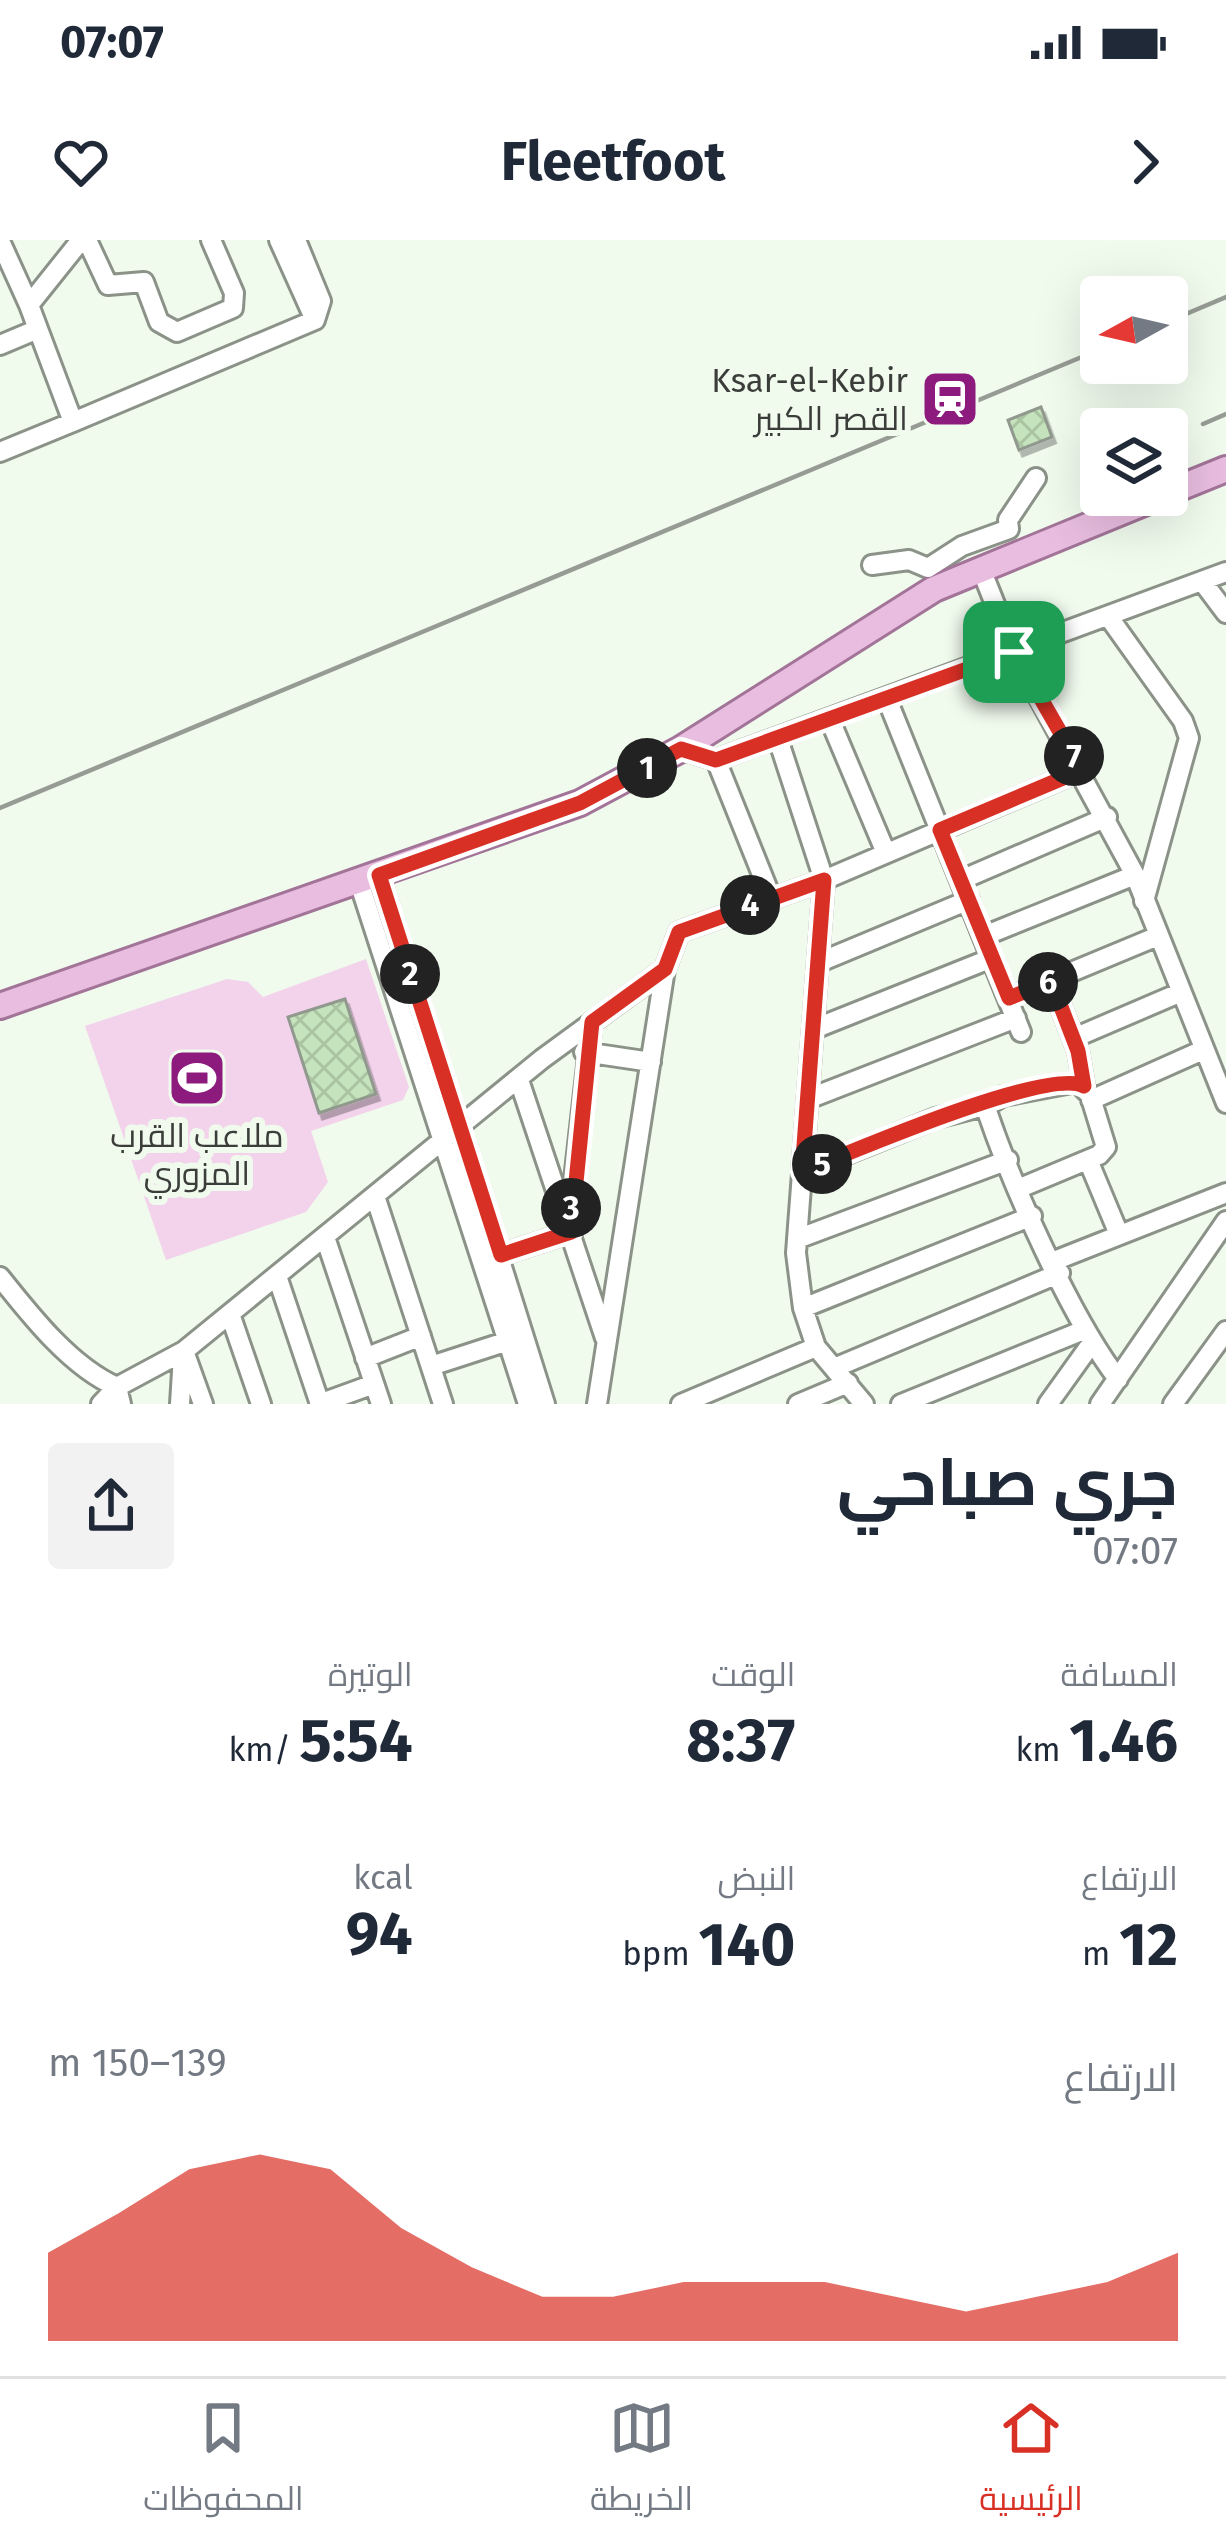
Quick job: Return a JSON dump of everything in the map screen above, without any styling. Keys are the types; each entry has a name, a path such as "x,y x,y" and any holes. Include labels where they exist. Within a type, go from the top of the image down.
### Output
{"main road":[{"path":"1188,485 1226,469"},
{"path":"0,1006 564,810 681,749 931,579 981,569 1113,516"}],"street":[{"path":"28,305 84,240 108,285 144,282 160,322 177,332 233,308 234,293 212,240"},
{"path":"279,240 315,320"},
{"path":"0,452 315,320 322,301 296,240"},
{"path":"1,244 73,422"},
{"path":"0,345 38,329"},
{"path":"1009,529 1008,520 1036,478"},
{"path":"1009,529 1040,547"},
{"path":"872,566 909,560 931,579 962,546 1009,529"},
{"path":"981,569 1014,652 1135,875 1226,1103"},
{"path":"681,749 716,760 1226,572"},
{"path":"1202,581 1226,613"},
{"path":"1108,616 1183,721 1189,738 1144,901"},
{"path":"808,1099 1019,1025 887,699"},
{"path":"830,720 886,853"},
{"path":"778,739 824,880 797,1239 803,1308 816,1347 864,1404"},
{"path":"716,760 772,897"},
{"path":"597,1404 665,969 679,932 824,880 1082,770"},
{"path":"961,880 1107,817"},
{"path":"984,936 1135,875"},
{"path":"369,879 459,1126 545,1404"},
{"path":"369,879 442,1140 528,1404"},
{"path":"820,962 969,900"},
{"path":"1009,998 1158,937"},
{"path":"814,1029 992,958"},
{"path":"101,1404 184,1351 459,1126 665,969"},
{"path":"1020,1188 1088,1160 1106,1147 1074,1038 1051,981"},
{"path":"1074,1038 1179,993"},
{"path":"570,1229 592,1022"},
{"path":"558,1048 650,1062"},
{"path":"802,1172 936,1118 1058,1082 1088,1093 1203,1050"},
{"path":"519,1081 607,1343"},
{"path":"988,1105 1087,1337 1118,1379"},
{"path":"797,1239 1008,1160"},
{"path":"1088,1160 1118,1232"},
{"path":"834,1368 1057,1267 1118,1232 1226,1193"},
{"path":"375,1196 443,1404"},
{"path":"803,1308 1032,1216"},
{"path":"1100,1404 1226,1221"},
{"path":"501,1255 570,1229"},
{"path":"325,1237 381,1404"},
{"path":"1208,1247 1226,1259"},
{"path":"277,1276 319,1404 374,1384"},
{"path":"0,1277 75,1360 119,1395"},
{"path":"230,1314 261,1404"},
{"path":"1173,1404 1226,1331"},
{"path":"365,1358 421,1336"},
{"path":"901,1404 1087,1337"},
{"path":"1048,1404 1087,1337"},
{"path":"431,1366 508,1341"},
{"path":"681,1404 816,1347"},
{"path":"180,1404 184,1351"},
{"path":"184,1351 203,1404"},
{"path":"798,1404 848,1383"}],"shaded area":[{"name":"ملاعب القرب المزوري","path":"366,959 409,1087 403,1100 311,1131 328,1182 306,1212 166,1260 85,1026 227,979 248,982 263,997"}],"building":[{"path":"1041,407 1052,437 1019,450 1008,420"},
{"path":"345,999 376,1094 319,1113 288,1017"}],"railway":[{"path":"1188,313 1226,297"},
{"path":"0,808 1080,358"},
{"path":"1203,424 1226,414"}],"place":[{"name":"Ksar-el-Kebir القصر الكبير","path":"950,399"},
{"name":"ملاعب القرب المزوري","path":"197,1078"}],"route":[{"path":"1014,652 1082,770 940,830 1009,998 1051,981 1078,1051 1084,1086 1058,1082 1003,1096 802,1172 824,880 679,932 665,969 592,1022 571,1232 501,1255 379,875 580,803 681,749 716,760 1014,652"}]}
